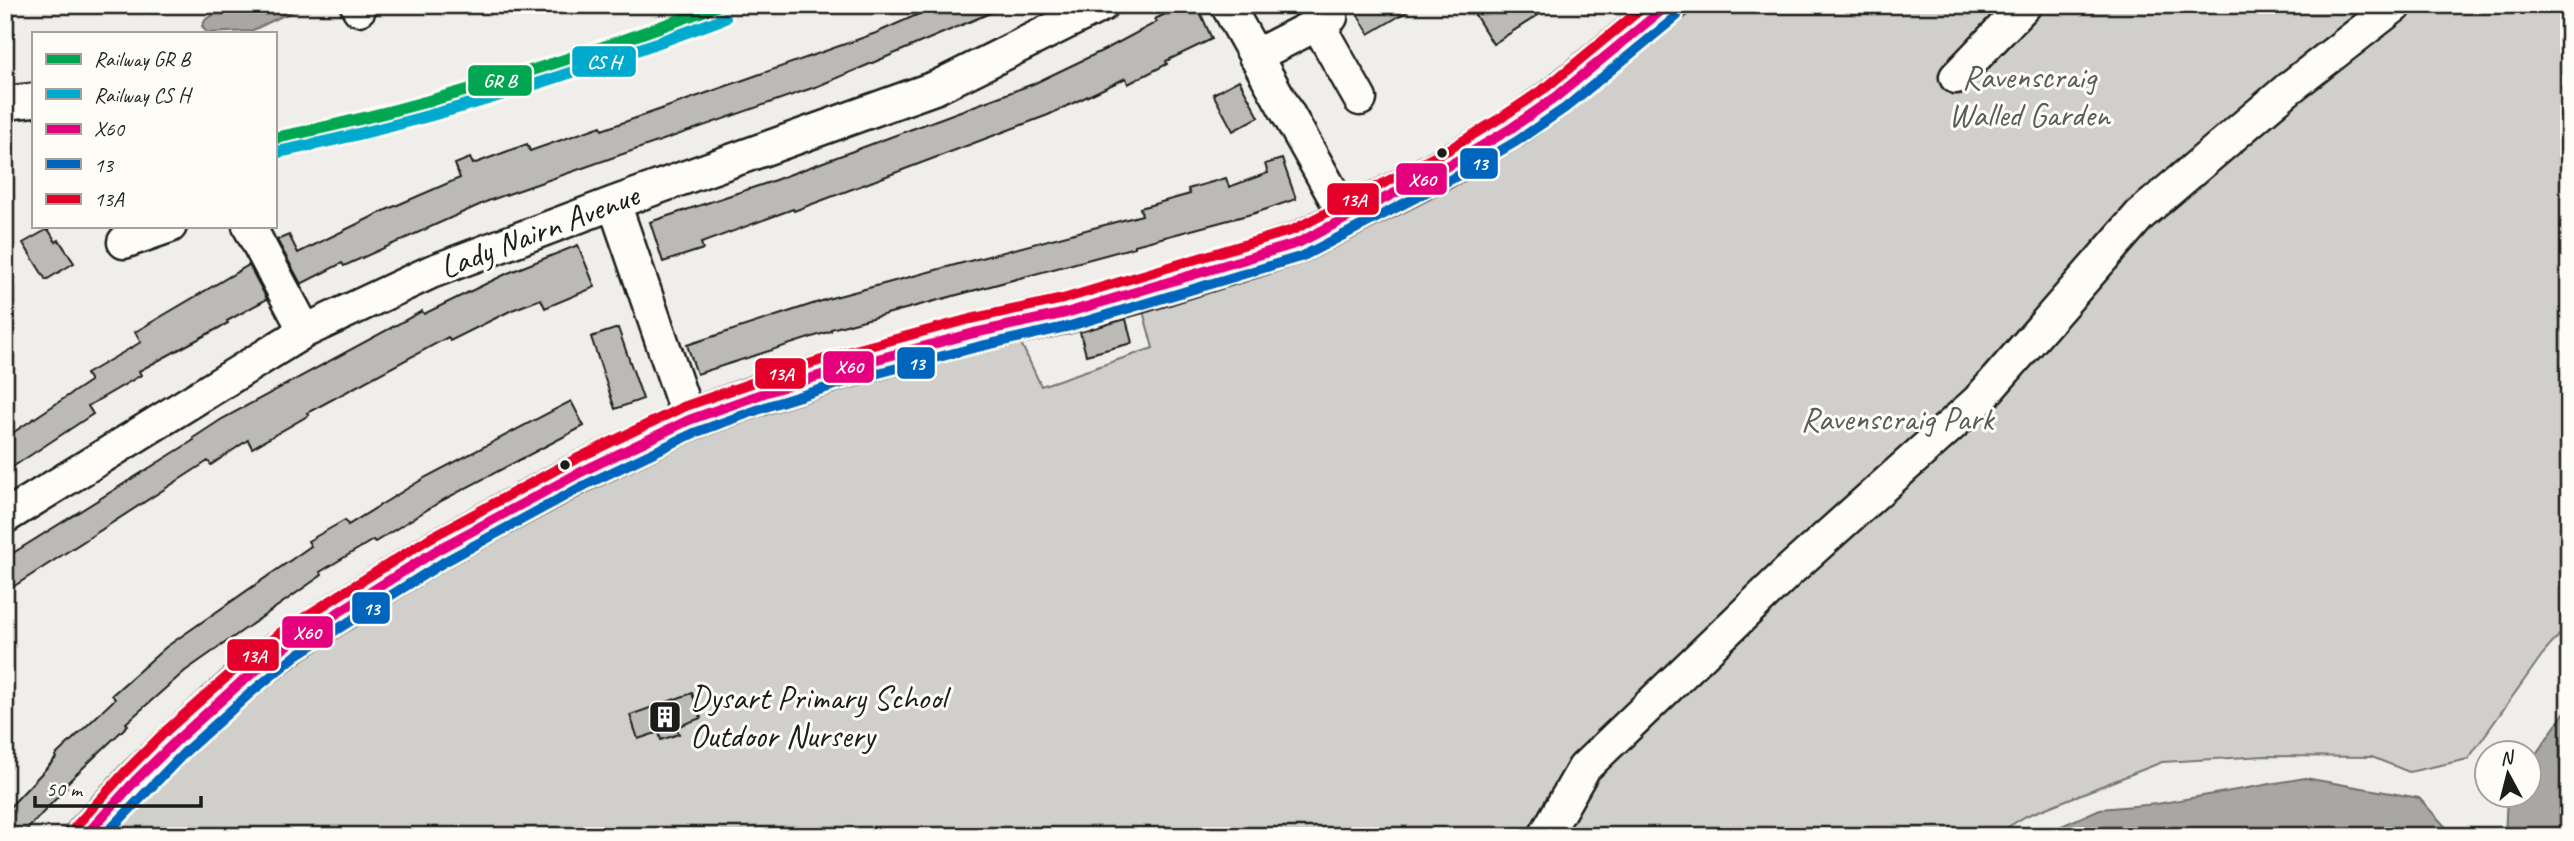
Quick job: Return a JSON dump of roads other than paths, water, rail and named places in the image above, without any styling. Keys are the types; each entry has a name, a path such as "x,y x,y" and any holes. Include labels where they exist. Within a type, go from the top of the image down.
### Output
{"main road":[{"path":"85,836 135,780 177,740 239,684 290,643 353,601 489,520 689,420 844,368 974,333 1066,313 1203,274 1298,243 1510,129 1556,97 1668,5"}],"street":[{"name":"Lady Nairn Avenue","path":"5,517 305,331 430,272 937,87 1102,5"},
{"path":"1227,5 1347,219"},
{"path":"1956,77 2025,5"},
{"path":"1545,836 1584,768 1791,569 1978,401 2140,215 2288,89 2396,5"},
{"path":"1255,56 1321,14 1360,99"},
{"path":"5,103 32,100"},
{"path":"614,203 689,420"},
{"path":"124,242 164,228"},
{"path":"250,228 305,331"}],"place":[{"name":"Dysart Primary School Outdoor Nursery","path":"665,717"}],"park label":[{"name":"Ravenscraig Walled Garden","path":"2029,96"},
{"name":"Ravenscraig Park","path":"1897,419"}]}
